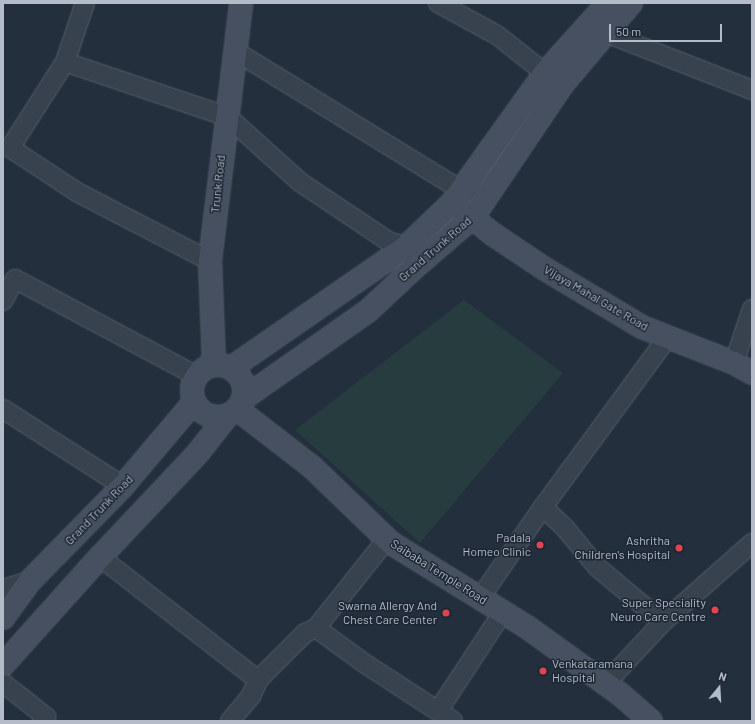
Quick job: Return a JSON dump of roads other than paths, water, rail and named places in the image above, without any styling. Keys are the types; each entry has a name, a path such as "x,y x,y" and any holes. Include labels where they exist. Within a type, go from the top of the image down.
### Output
{"main road":[{"name":"Trunk Road","path":"214,370 210,262 241,3"},
{"path":"214,370 238,374 243,382 245,390 236,408 218,418 202,412 194,402 192,390 214,370 406,247 456,196 545,73 608,3"},
{"name":"Grand Trunk Road","path":"3,665 100,557 198,453 236,408 368,311 419,263 473,217 562,85 630,3"},
{"name":"Vijaya Mahal Gate Road","path":"456,196 473,217 494,235 642,328 743,368"},
{"name":"Grand Trunk Road","path":"3,618 30,581 123,486 194,402"},
{"name":"Saibaba Temple Road","path":"236,408 312,468 387,540 527,627 605,684 652,721"}],"street":[{"path":"85,3 65,62 6,148 77,192 210,262"},
{"path":"438,3 497,35 545,73"},
{"path":"606,33 752,90"},
{"path":"236,51 456,196"},
{"path":"65,62 228,117 300,182 388,241 406,247"},
{"path":"3,301 14,279 214,370"},
{"path":"743,368 752,309"},
{"path":"480,598 543,507 668,338"},
{"path":"3,409 123,486"},
{"path":"543,507 565,528 597,567 663,622"},
{"path":"230,721 251,696 258,680 305,633 316,628 387,540"},
{"path":"605,684 663,622 752,543"},
{"path":"100,557 258,680"},
{"path":"3,588 30,581"},
{"path":"438,711 503,612"},
{"path":"316,628 364,663 453,721"},
{"path":"3,682 47,720"}],"place":[{"name":"Padala Homeo Clinic","path":"540,545"},
{"name":"Ashritha Children's Hospital","path":"679,548"},
{"name":"Super Speciality Neuro Care Centre","path":"715,610"},
{"name":"Swarna Allergy And Chest Care Center","path":"446,613"},
{"name":"Venkataramana Hospital","path":"543,671"}]}
